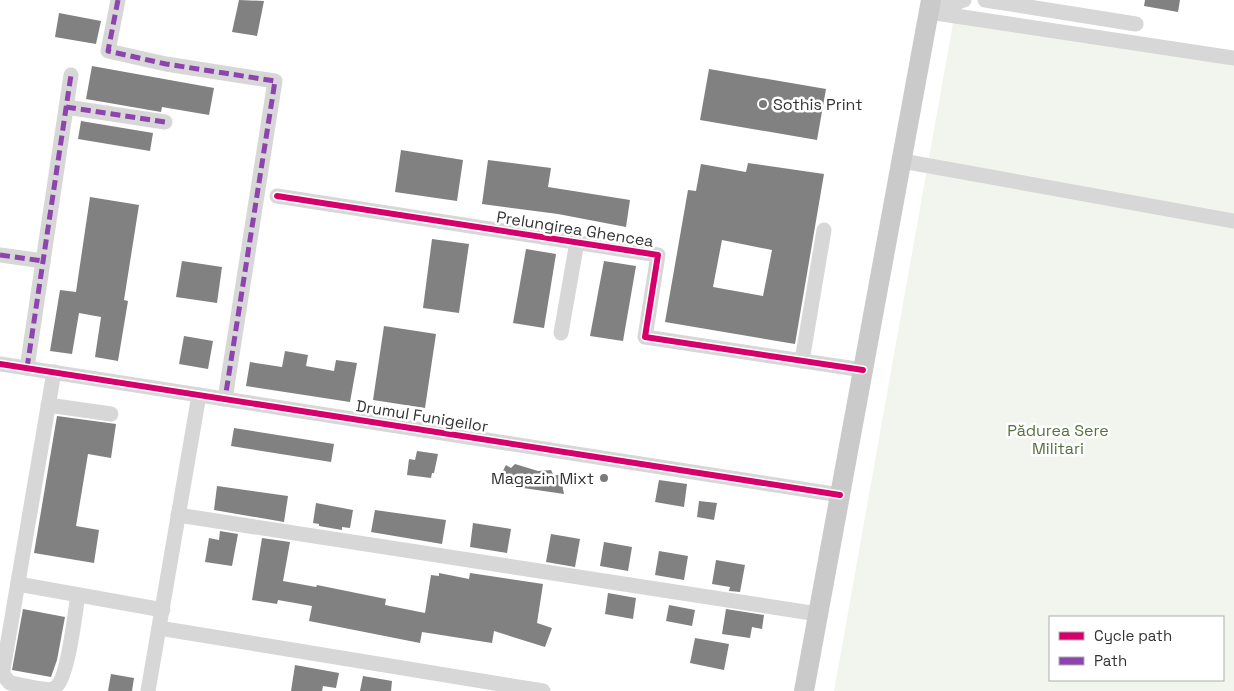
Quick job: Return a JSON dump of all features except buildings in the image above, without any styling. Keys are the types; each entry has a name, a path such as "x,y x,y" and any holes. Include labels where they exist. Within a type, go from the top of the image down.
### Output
{"main road":[{"path":"804,691 930,6"}],"street":[{"path":"118,0 108,51 166,64 274,81 225,399"},
{"path":"930,6 964,0"},
{"path":"985,0 1068,6 1136,24"},
{"path":"930,6 1234,58"},
{"path":"27,368 71,76"},
{"path":"66,107 165,122"},
{"path":"902,161 1234,222"},
{"name":"Prelungirea Ghencea","path":"277,196 658,255 644,337 863,370"},
{"path":"802,361 824,230"},
{"path":"561,333 577,242"},
{"path":"0,255 43,261"},
{"name":"Drumul Funigeilor","path":"0,364 840,495"},
{"path":"54,372 3,670 10,683 52,689 60,684 65,670 78,595"},
{"path":"148,691 199,395"},
{"path":"48,405 111,414"},
{"path":"178,515 818,614"},
{"path":"18,584 162,610"},
{"path":"160,628 543,691"}],"green space":[{"name":"Pădurea Sere Militari","path":"955,12 1234,55 1234,691 834,691"}],"marked path":[{"path":"118,0 108,51 166,64 275,81 225,399"},
{"path":"27,368 71,75"},
{"path":"66,107 165,122"},
{"path":"0,255 43,261"}],"cycle path":[{"path":"277,196 658,255 645,337 863,370"},
{"path":"0,364 840,495"}],"place":[{"name":"Sothis Print","path":"763,104"},
{"name":"Magazin Mixt","path":"604,478"}]}
